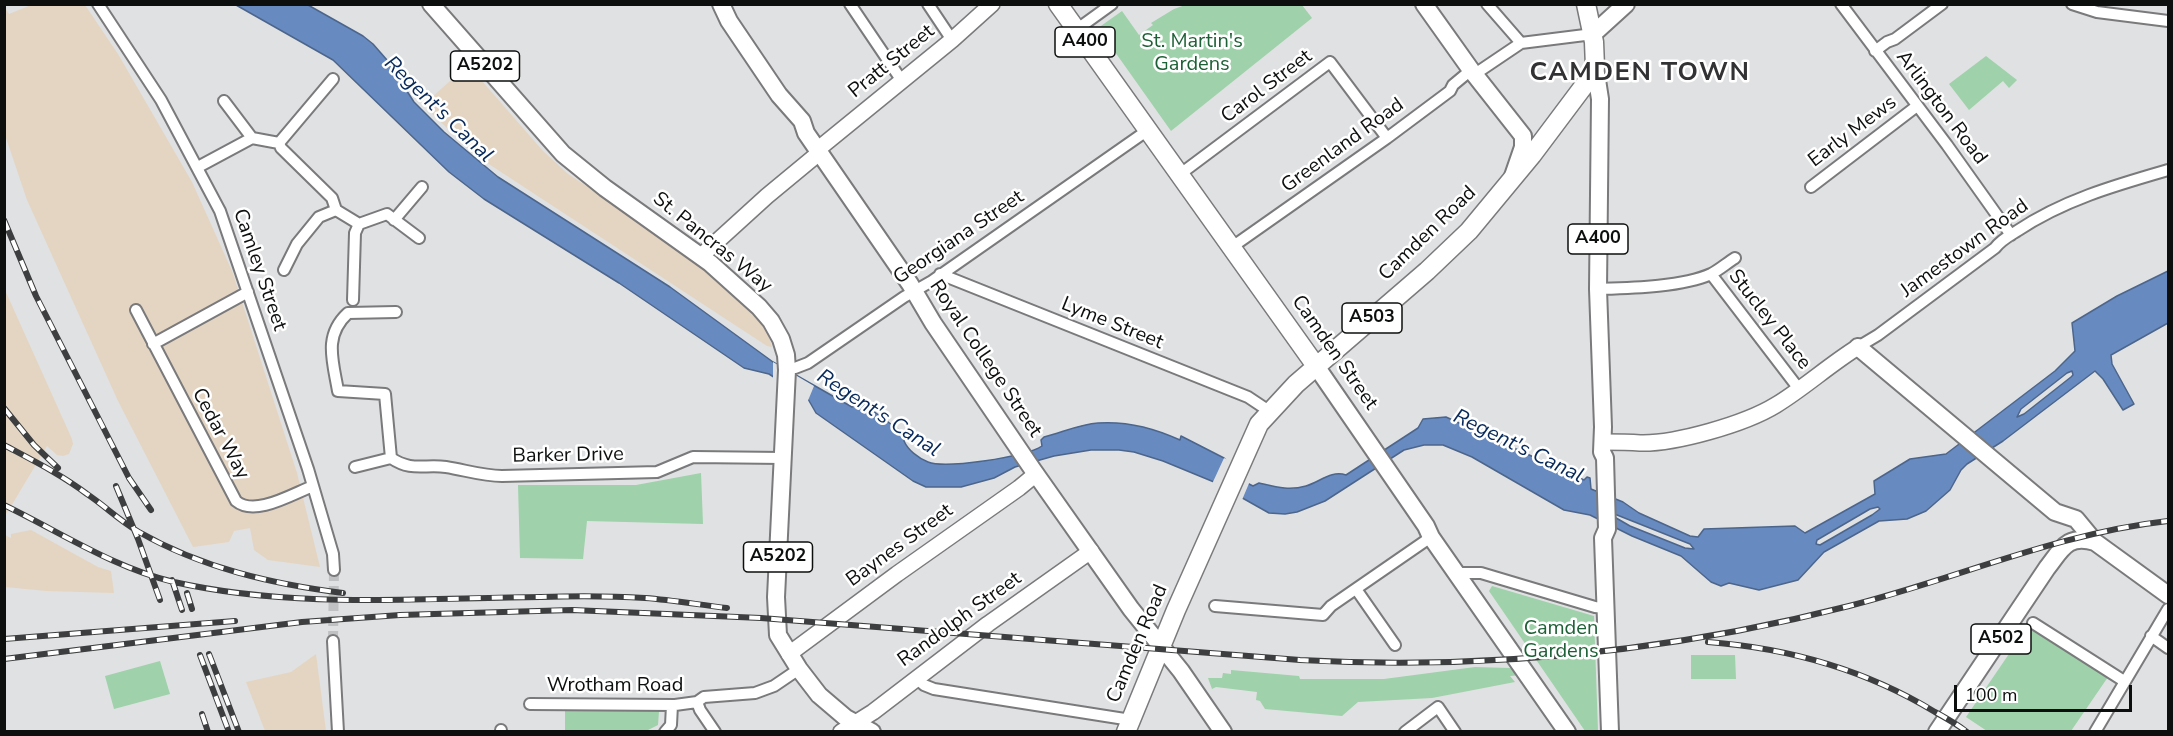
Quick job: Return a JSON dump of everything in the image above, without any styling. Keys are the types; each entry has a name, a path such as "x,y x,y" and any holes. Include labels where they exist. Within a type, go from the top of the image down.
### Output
{"highway":[{"name":"Camden Street","path":"1058,4 1317,366"},
{"path":"1586,4 1593,34 1595,67"},
{"name":"Camden Road","path":"1128,726 1259,424 1269,411 1317,366 1433,266 1484,215 1574,99 1595,67"}],"main road":[{"name":"St. Pancras Way","path":"431,4 559,151 606,188 701,256 769,318 785,348 787,369 776,616 778,635 799,669 848,727 872,732"},
{"name":"Royal College Street","path":"721,4 733,26 779,94 802,121 806,133 915,291 933,323 1009,435 1131,609 1161,646 1223,732"},
{"name":"A503","path":"1424,4 1523,136 1523,147 1511,180"},
{"path":"1593,34 1620,9"},
{"name":"A400","path":"1595,67 1600,99 1598,289 1605,458 1602,480 1607,529 1603,538 1610,732"},
{"path":"1858,347 2055,512 2066,529 2067,536 2064,545"},
{"name":"Camden Street","path":"1317,366 1426,526 1431,537 1567,732"},
{"path":"2055,512 2076,519 2095,542 2169,595"},
{"path":"2064,545 2078,539 2095,542"},
{"name":"A502","path":"1937,732 2064,545"}],"street":[{"name":"Camley Street","path":"98,4 161,100 220,211 313,486 333,554 334,570"},
{"path":"850,4 902,81"},
{"path":"928,4 952,40"},
{"name":"Pratt Street","path":"701,256 818,151 992,4"},
{"path":"1076,30 1112,4"},
{"path":"1487,4 1521,43"},
{"name":"Arlington Road","path":"1841,4 2011,235"},
{"path":"1875,51 1887,42 1896,39 1942,4"},
{"path":"2072,4 2097,12 2169,21"},
{"name":"Greenland Road","path":"1232,247 1387,138 1450,91 1453,85 1521,43 1593,34"},
{"name":"Carol Street","path":"1179,175 1330,62 1387,138"},
{"path":"279,143 333,79"},
{"path":"224,101 252,138"},
{"name":"Early Mews","path":"1811,187 1917,106"},
{"name":"Georgiana Street","path":"787,369 801,367 1148,130"},
{"path":"198,167 252,138 279,143"},
{"path":"279,143 281,148 332,198 336,210 360,224"},
{"name":"Jamestown Road","path":"1858,347 1878,335 2034,220 2075,200 2169,170"},
{"path":"394,220 422,187"},
{"path":"284,270 297,244 319,217 336,210"},
{"path":"355,467 391,458 385,394 338,391 332,355 333,329 352,306 355,233 360,224 387,214 419,238"},
{"path":"1598,289 1671,283 1711,274 1735,258"},
{"name":"Lyme Street","path":"940,274 1248,397 1269,411"},
{"name":"Stucley Place","path":"1711,274 1800,388"},
{"path":"153,344 248,292"},
{"path":"352,306 396,312"},
{"name":"Cedar Way","path":"136,310 236,501 246,507 260,507 313,486"},
{"path":"1603,447 1650,442 1737,423 1766,411 1858,347"},
{"name":"Barker Drive","path":"391,458 407,466 448,467 502,476 657,472 693,457 783,458"},
{"name":"Baynes Street","path":"789,654 1019,488 1035,472"},
{"path":"1215,606 1323,615 1331,606 1431,537"},
{"name":"Randolph Street","path":"848,727 873,712 916,678 1091,551"},
{"path":"1456,573 1481,573 1605,608"},
{"path":"1356,589 1395,645"},
{"path":"2095,732 2169,609"},
{"path":"2033,623 2124,681"},
{"path":"2151,636 2169,648"},
{"path":"333,641 338,732"},
{"name":"Wrotham Road","path":"530,704 672,705 698,702 704,697 755,693 774,686 799,669"},
{"path":"916,678 924,685 934,688 1128,726"},
{"path":"698,702 700,710 715,732"},
{"path":"665,732 671,724 672,705"},
{"path":"1405,732 1438,707 1455,732"}],"shaded area":[{"path":"31,5 85,5 118,54 192,182 232,271 297,473 320,567 268,560 254,550 250,528 234,531 229,542 193,547 118,401 27,200 5,135 4,6 9,14"},
{"path":"468,65 543,151 568,174 623,210 706,270 758,317 768,333 772,347 767,346 475,155 423,105"},
{"path":"5,290 73,444 69,454 63,456 57,455 47,446 5,515"},
{"path":"31,530 98,567 111,571 114,593 5,587 5,535 11,538 11,534"},
{"path":"316,654 326,731 265,731 246,682 291,672"}],"green space":[{"name":"St. Martin's Gardens","path":"1188,4 1302,5 1312,18 1171,131 1098,28 1122,11 1139,35 1153,25 1151,23 1174,9"},
{"path":"1986,56 2017,80 2009,88 2003,81 1969,110 1949,84"},
{"path":"701,473 703,524 587,521 583,559 520,558 518,485 636,485"},
{"name":"Camden Gardens","path":"1492,586 1594,616 1598,731 1585,731 1489,591"},
{"path":"2028,626 2108,677 2071,731 1987,731 1966,717"},
{"path":"1691,655 1735,655 1736,679 1691,679"},
{"path":"160,661 170,694 114,709 105,676"},
{"path":"1475,667 1510,668 1522,675 1510,676 1515,682 1432,698 1358,702 1342,716 1265,709 1260,701 1256,700 1257,692 1216,687 1212,689 1208,678 1222,678 1223,673 1231,674 1231,670 1299,676 1300,679 1384,679"},
{"path":"565,709 659,711 658,725 646,731 565,732"}],"water":[{"path":"236,5 308,5 363,36 387,60 414,102 444,132 498,177 670,287 773,362 852,407 861,402 903,433 906,436 904,441 914,453 928,462 937,464 1003,458 1033,450 1042,446 1041,440 1044,437 1077,427 1119,423 1150,429 1180,440 1181,436 1224,458 1253,486 1259,483 1294,488 1306,486 1330,475 1346,475 1418,428 1423,419 1446,417 1584,480 1587,477 1590,478 1591,489 1623,502 1639,513 1690,536 1698,537 1704,529 1795,526 1805,533 1875,494 1874,481 1910,459 1946,454 2055,371 2075,351 2072,323 2117,296 2168,271 2168,323 2111,355 2112,364 2134,404 2123,410 2103,379 2095,371 2003,441 1967,464 1950,490 1926,511 1907,519 1879,521 1824,552 1798,580 1759,590 1729,583 1721,586 1711,582 1681,556 1632,536 1590,515 1564,510 1472,457 1443,445 1424,445 1404,450 1325,501 1297,512 1285,514 1269,513 1214,482 1163,461 1119,450 1091,450 1054,456 1015,467 994,478 961,487 926,487 913,481 816,413 808,399 769,374 744,368 619,283 484,199 449,172 333,60","holes":["2072,371 2071,377 2017,417 2021,409","1878,507 1880,509 1820,545 1816,544 1817,540 1870,509","1612,513 1690,544 1694,549 1685,548 1630,526 1611,515"]}],"pier":[{"path":"773,362 814,386 807,403 773,380"},
{"path":"1224,458 1231,461 1250,481 1242,500 1212,484"}],"tunnel":[{"path":"333,641 334,570"}],"railway":[{"path":"4,220 36,296 129,478 151,510"},
{"path":"4,408 34,445 58,468"},
{"path":"4,445 67,480 125,523 163,545 238,573 290,585 343,593"},
{"path":"116,486 160,600"},
{"path":"4,505 130,568 174,582 219,590 265,596 357,600 619,597 727,608"},
{"path":"4,659 302,622 400,615 572,610 761,618 1300,660 1439,662 1508,659 1645,646 1781,622 1889,595 2047,546 2127,527 2168,521"},
{"path":"172,580 182,610"},
{"path":"187,593 192,609"},
{"path":"4,639 235,621"},
{"path":"1708,642 1797,656 1854,673 1909,697 1967,732"},
{"path":"209,654 239,732"},
{"path":"200,655 229,732"},
{"path":"202,714 208,732"}],"district":[{"name":"CAMDEN TOWN","path":"1640,74"}],"water label":[{"name":"Regent's Canal","path":"438,110"},
{"name":"Regent's Canal","path":"878,414"},
{"name":"Regent's Canal","path":"1518,447"}]}
